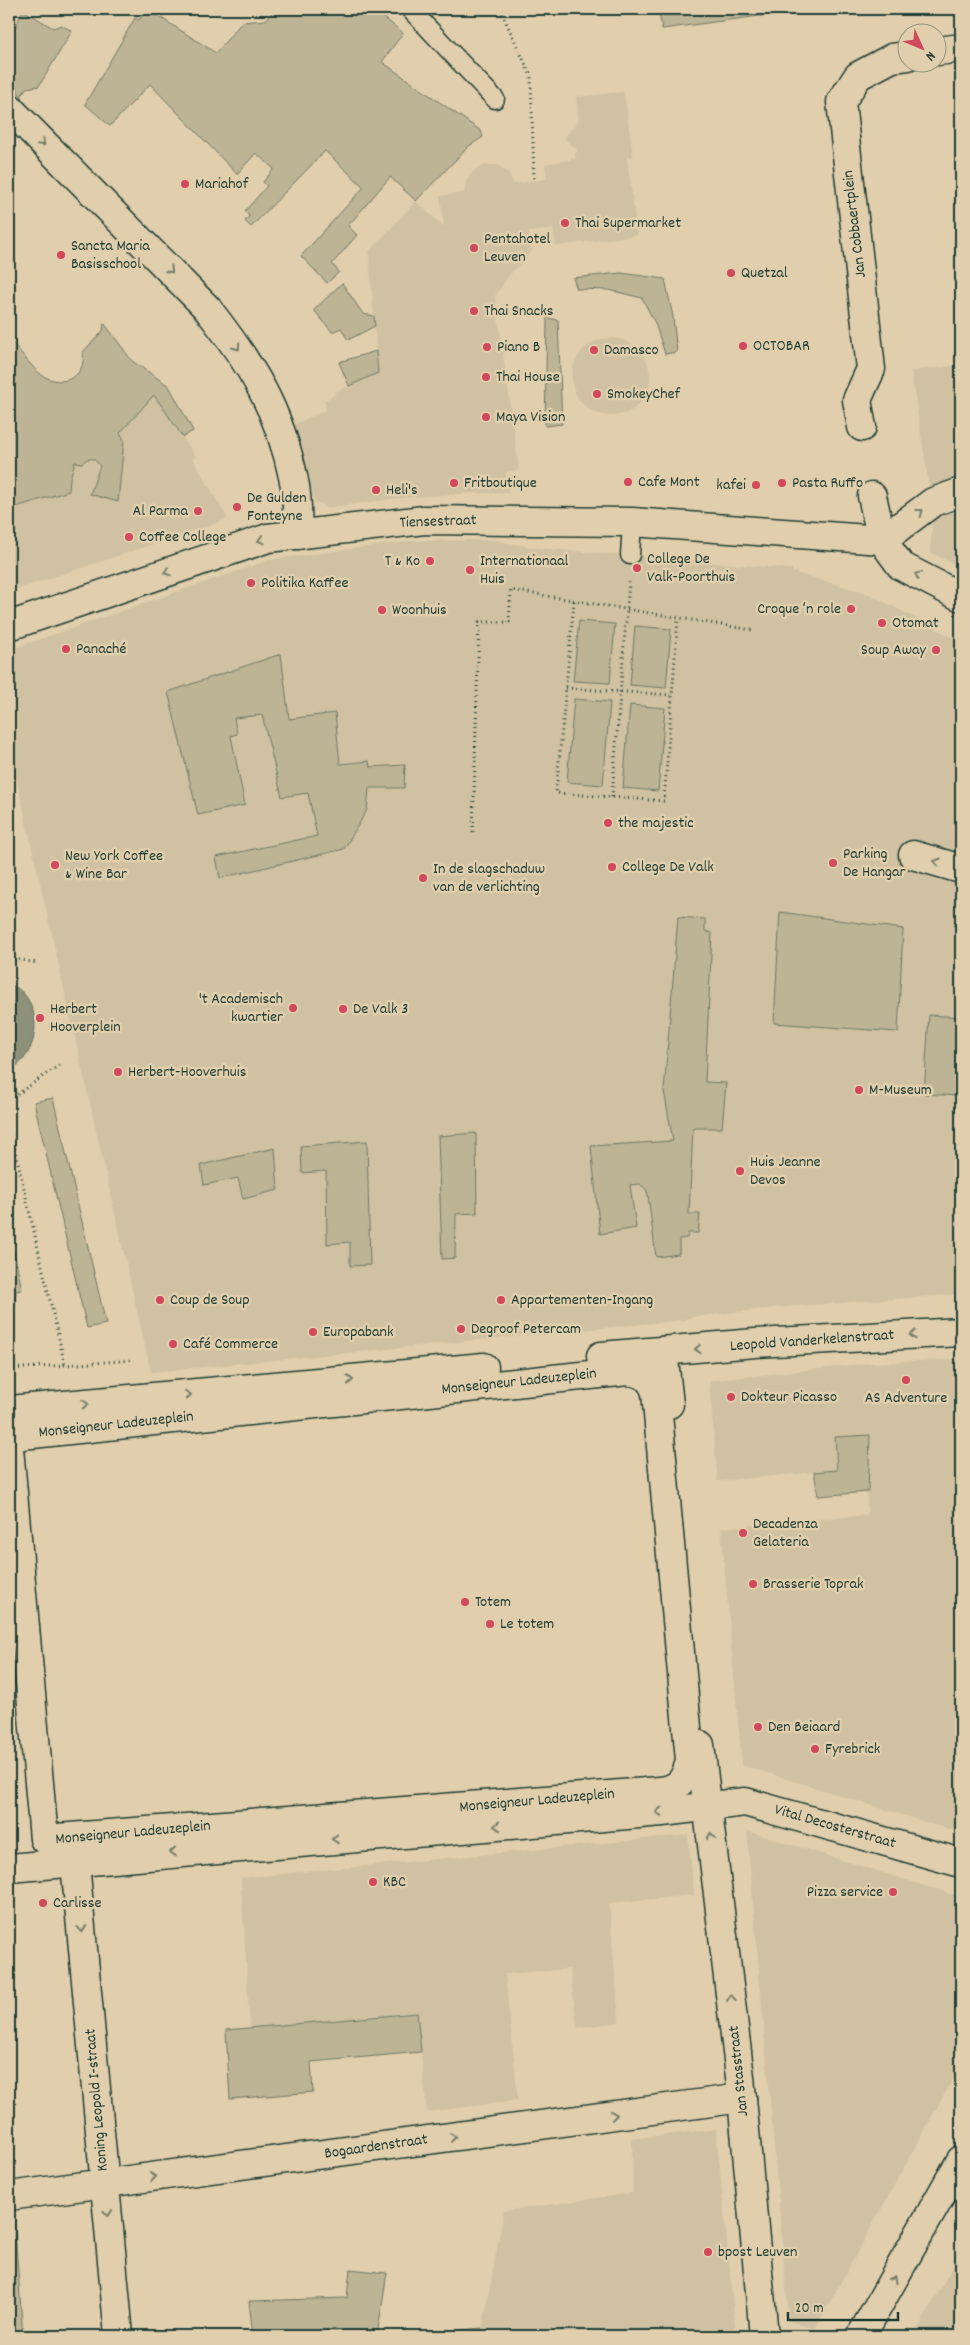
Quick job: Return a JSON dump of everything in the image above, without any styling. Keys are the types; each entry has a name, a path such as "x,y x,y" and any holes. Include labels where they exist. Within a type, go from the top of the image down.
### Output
{"street":[{"path":"948,50 961,48"},
{"name":"Jan Cobbaertplein","path":"862,427 857,400 871,369 840,102 858,76 892,58 898,57"},
{"path":"9,108 207,308 235,343 258,377 274,411 295,482 303,534"},
{"path":"882,540 933,502 961,492"},
{"path":"872,496 882,540 901,566 961,596"},
{"name":"Tiensestraat","path":"9,626 268,538 424,520 632,522 882,540"},
{"path":"913,855 961,869"},
{"name":"Leopold Vanderkelenstraat","path":"664,1351 961,1332"},
{"path":"664,1351 708,1807"},
{"name":"Monseigneur Ladeuzeplein","path":"9,1410 664,1351"},
{"name":"Monseigneur Ladeuzeplein","path":"628,1371 645,1375 650,1380 654,1387 657,1403 690,1760 685,1778 681,1784 668,1791 660,1792 44,1839 9,1448 13,1436 628,1371"},
{"name":"Vital Decosterstraat","path":"708,1807 745,1802 961,1862"},
{"name":"Monseigneur Ladeuzeplein","path":"9,1868 75,1863 146,1854 708,1807"},
{"name":"Jan Stasstraat","path":"708,1807 742,2098 764,2336"},
{"name":"Koning Leopold I-straat","path":"75,1863 119,2336"},
{"name":"Bogaardenstraat","path":"9,2196 742,2098"},
{"path":"861,2336 961,2160"}],"lane":[{"path":"410,9 495,99"},
{"path":"630,556 632,522"}],"path":[{"path":"500,9 532,76 534,181"},
{"path":"612,798 629,581"},
{"path":"474,832 479,622 509,622 511,590 752,630"},
{"path":"574,601 556,793 664,802 678,618"},
{"path":"566,688 672,695"},
{"path":"9,958 38,963"},
{"path":"9,1100 62,1063"},
{"path":"9,1124 65,1365"},
{"path":"9,1369 133,1360"}],"shaded area":[{"path":"147,9 216,53 242,22 266,20 275,9 373,9 403,33 382,62 481,131 483,137 469,146 416,201 390,177 348,226 357,235 332,264 339,272 327,283 301,256 364,187 325,151 251,227 245,221 249,216 245,211 267,186 263,182 274,169 256,153 237,174 150,84 110,126 85,104 135,18 139,20"},
{"path":"658,9 812,9 662,29"},
{"path":"23,10 53,28 61,25 72,31 39,86 26,88 21,96 24,104 14,79 10,57 13,35"},
{"path":"624,92 633,157 627,157 637,235 556,246 553,229 529,232 532,251 510,274 495,296 519,470 505,472 509,493 473,493 399,498 325,508 324,505 315,502 293,425 326,410 325,400 335,395 335,392 378,373 369,252 416,201 443,226 440,196 464,193 466,182 470,175 476,169 485,165 497,165 505,170 510,175 513,184 547,179 545,164 576,159 575,154 578,150 564,139 579,120 576,97"},
{"path":"621,273 665,279 673,317 677,352 665,354 655,323 642,298 609,290 577,289 573,278"},
{"path":"342,283 363,314 374,316 375,326 348,340 341,328 332,332 314,310"},
{"path":"547,318 558,320 562,424 545,426"},
{"path":"104,323 132,361 169,386 193,431 183,437 154,395 120,433 124,440 118,502 90,494 100,466 94,459 87,459 82,463 75,462 70,478 69,491 9,509 9,339 38,372 54,380 62,381 76,376 83,362 83,352 103,331"},
{"path":"611,338 626,341 639,349 647,362 650,377 647,392 639,405 626,413 611,416 596,413 583,405 575,392 572,377 575,362 583,349 596,341"},
{"path":"376,351 378,373 349,386 339,362"},
{"path":"961,365 961,479 930,491 911,371"},
{"path":"154,394 196,457 193,459 228,519 15,590 9,570 9,509 69,491 70,478 76,462 94,459 100,466 119,433"},
{"path":"961,507 961,568 930,552 933,516"},
{"path":"493,540 535,548 792,569 792,572 869,594 961,642 961,856 915,841 911,871 961,886 961,1294 782,1307 692,1317 683,1320 151,1372 9,746 9,650 269,560 412,541"},
{"path":"579,621 615,624 610,683 573,681"},
{"path":"635,626 671,629 666,688 630,685"},
{"path":"281,654 289,719 335,713 340,764 369,761 370,767 405,765 404,788 369,788 367,810 344,849 220,878 216,857 317,836 308,793 282,797 262,715 234,718 237,734 231,736 245,805 198,815 168,692"},
{"path":"574,699 610,702 603,785 567,782"},
{"path":"630,705 665,708 658,791 623,788"},
{"path":"780,912 903,929 898,1032 774,1023"},
{"path":"678,917 705,919 705,931 712,933 705,1082 726,1083 722,1128 693,1128 689,1214 700,1214 698,1233 688,1233 687,1238 679,1239 679,1254 656,1257 648,1195 646,1189 640,1184 630,1185 636,1228 600,1234 591,1146 673,1141 664,1091"},
{"path":"9,984 21,991 29,1001 34,1013 35,1027 33,1040 28,1052 20,1063 9,1070"},
{"path":"929,1015 961,1017 961,1096 924,1094"},
{"path":"53,1098 106,1324 87,1328 34,1102"},
{"path":"476,1133 477,1213 456,1214 455,1258 442,1259 438,1136"},
{"path":"367,1141 370,1265 350,1266 350,1242 327,1244 326,1171 302,1173 301,1146"},
{"path":"275,1148 278,1190 243,1199 238,1178 204,1185 201,1165"},
{"path":"9,1227 22,1290 16,1291 15,1305 9,1312"},
{"path":"961,1359 961,1833 742,1765 721,1528 867,1515 870,1436 835,1437 837,1470 718,1481 709,1381 872,1363"},
{"path":"870,1435 868,1492 818,1496 814,1472 837,1470 835,1437"},
{"path":"747,1831 961,1897 961,2064 815,2329 789,2321"},
{"path":"688,1835 694,1895 609,1903 619,2022 577,2028 570,1969 505,1974 518,2100 427,2112 417,2013 250,2028 241,1878"},
{"path":"417,2013 421,2052 311,2062 313,2092 230,2099 226,2030"},
{"path":"716,2129 736,2336 481,2336 504,2211 633,2193 632,2139"},
{"path":"14,2218 23,2336 9,2336 9,2219"},
{"path":"961,2252 961,2336 914,2336 936,2297"},
{"path":"350,2269 387,2273 377,2336 253,2336 249,2301 347,2298"},
{"path":"482,2328 481,2336 402,2336"}],"place":[{"name":"Mariahof","path":"185,184"},
{"name":"Thai Supermarket","path":"565,223"},
{"name":"Pentahotel Leuven","path":"474,248"},
{"name":"Sancta Maria Basisschool","path":"61,255"},
{"name":"Quetzal","path":"731,273"},
{"name":"Thai Snacks","path":"474,311"},
{"name":"OCTOBAR","path":"743,346"},
{"name":"Piano B","path":"487,347"},
{"name":"Damasco","path":"594,350"},
{"name":"Thai House","path":"486,377"},
{"name":"SmokeyChef","path":"597,394"},
{"name":"Maya Vision","path":"486,417"},
{"name":"Cafe Mont","path":"628,482"},
{"name":"Fritboutique","path":"454,483"},
{"name":"Pasta Ruffo","path":"782,483"},
{"name":"kafei","path":"756,485"},
{"name":"Heli's","path":"376,490"},
{"name":"De Gulden Fonteyne","path":"237,507"},
{"name":"Al Parma","path":"198,511"},
{"name":"Coffee College","path":"129,537"},
{"name":"T & Ko","path":"430,561"},
{"name":"College De Valk-Poorthuis","path":"637,568"},
{"name":"Internationaal Huis","path":"470,570"},
{"name":"Politika Kaffee","path":"251,583"},
{"name":"Croque ‘n role","path":"851,609"},
{"name":"Woonhuis","path":"382,610"},
{"name":"Otomat","path":"882,623"},
{"name":"Panaché","path":"66,649"},
{"name":"Soup Away","path":"936,650"},
{"name":"the majestic","path":"608,823"},
{"name":"Parking De Hangar","path":"833,863"},
{"name":"New York Coffee & Wine Bar","path":"55,865"},
{"name":"College De Valk","path":"612,867"},
{"name":"In de slagschaduw van de verlichting","path":"423,878"},
{"name":"'t Academisch kwartier","path":"293,1008"},
{"name":"De Valk 3","path":"343,1009"},
{"name":"Herbert Hooverplein","path":"40,1018"},
{"name":"Herbert-Hooverhuis","path":"118,1072"},
{"name":"M-Museum","path":"859,1090"},
{"name":"Huis Jeanne Devos","path":"740,1171"},
{"name":"Coup de Soup","path":"160,1300"},
{"name":"Appartementen-Ingang","path":"501,1300"},
{"name":"Degroof Petercam","path":"461,1329"},
{"name":"Europabank","path":"313,1332"},
{"name":"Café Commerce","path":"173,1344"},
{"name":"AS Adventure","path":"906,1380"},
{"name":"Dokteur Picasso","path":"731,1397"},
{"name":"Decadenza Gelateria","path":"743,1533"},
{"name":"Brasserie Toprak","path":"753,1584"},
{"name":"Totem","path":"465,1602"},
{"name":"Le totem","path":"490,1624"},
{"name":"Den Beiaard","path":"758,1727"},
{"name":"Fyrebrick","path":"815,1749"},
{"name":"KBC","path":"373,1882"},
{"name":"Pizza service","path":"893,1892"},
{"name":"Carlisse","path":"43,1903"},
{"name":"bpost Leuven","path":"708,2252"}]}
